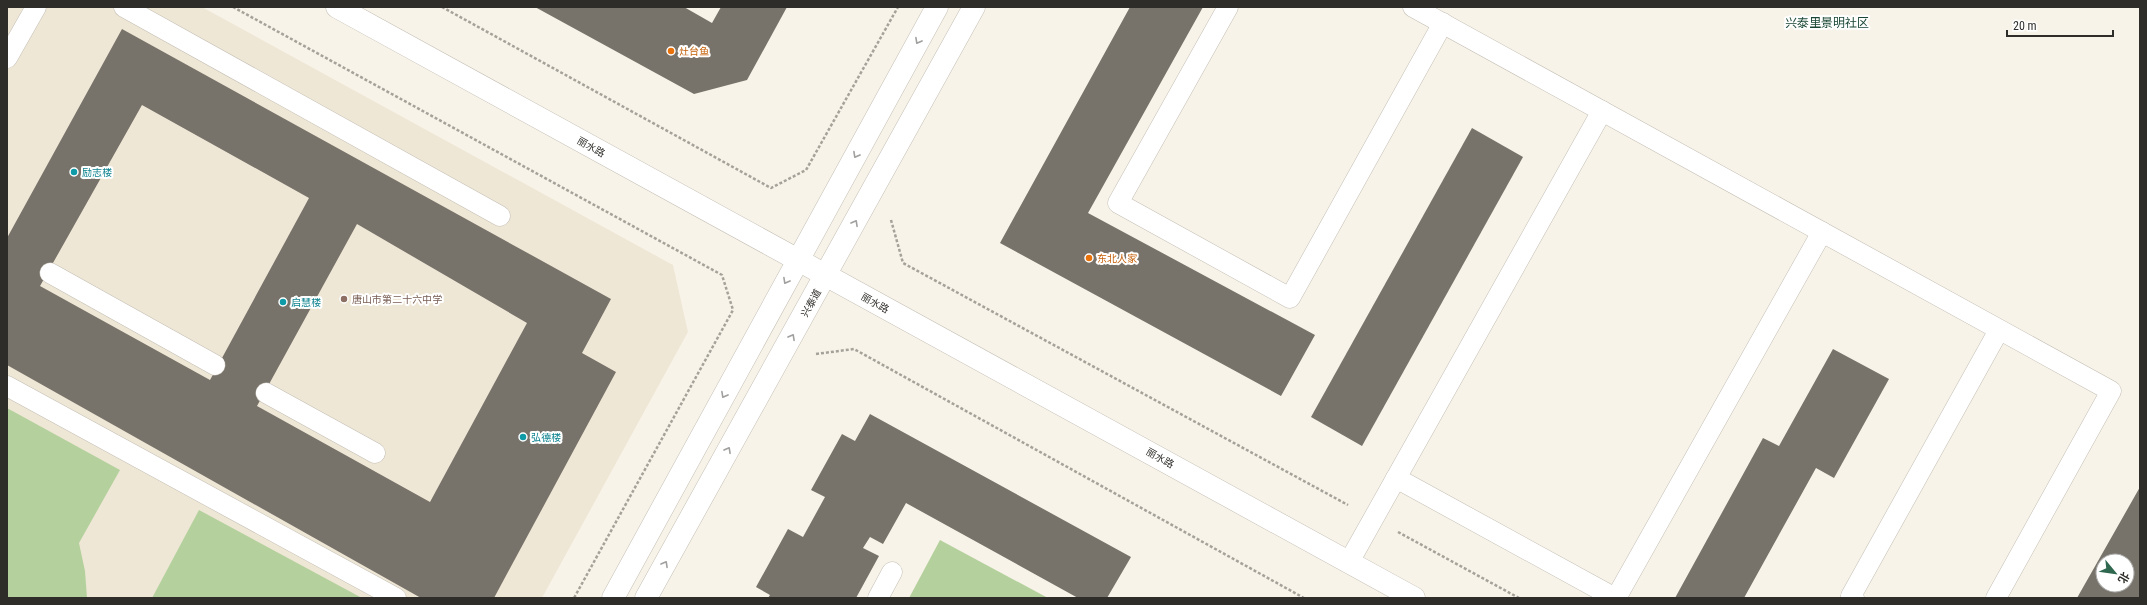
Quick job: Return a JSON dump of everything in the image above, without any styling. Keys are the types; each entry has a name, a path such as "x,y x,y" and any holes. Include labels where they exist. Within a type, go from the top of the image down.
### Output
{"street":[{"name":"丽水路","path":"337,7 1349,562 1401,595"},
{"path":"613,598 937,7"},
{"name":"兴泰道","path":"646,598 974,7"}],"lane":[{"path":"7,58 36,7"},
{"path":"124,7 500,216"},
{"path":"1228,7 1118,203 1290,298 1443,24"},
{"path":"1413,7 2111,391 1996,598"},
{"path":"1349,562 1602,111"},
{"path":"1396,478 1615,598 1822,232"},
{"path":"50,274 215,365"},
{"path":"1854,598 1851,596 1999,330"},
{"path":"7,386 396,598"},
{"path":"266,393 375,453"},
{"path":"878,598 892,572"}],"path":[{"path":"233,7 722,275 733,310 574,598"},
{"path":"442,7 771,188 806,170 898,7"},
{"path":"890,216 903,263 1519,598"},
{"path":"812,354 854,349 1304,598"}],"shaded area":[{"name":"唐山市第二十六中学","path":"7,7 202,7 673,265 688,332 542,598 7,598"}],"green space":[{"path":"7,408 120,470 79,543 85,571 87,598 7,598"},
{"path":"199,510 362,598 152,598"},
{"path":"940,540 1048,598 909,598"}],"building":[{"path":"535,7 684,7 712,23 721,7 787,7 747,80 694,94"},
{"path":"1130,7 1203,7 1088,213 1315,335 1281,396 1000,243"},
{"path":"122,29 611,299 582,353 616,372 494,598 421,598 7,365 7,238","holes":["142,105 309,198 210,380 40,286","357,224 527,323 430,502 257,406"]},
{"path":"1472,128 1523,157 1362,446 1311,417"},
{"path":"1833,349 1889,379 1834,478 1816,468 1744,598 1675,598 1763,438 1779,446"},
{"path":"870,414 1131,557 1107,598 1078,598 906,503 883,544 870,537 863,548 879,556 856,598 768,598 770,595 756,587 788,529 803,537 825,497 811,490 842,434 855,441"},
{"path":"2140,487 2140,598 2077,598 2095,566 2095,593 2135,593 2135,553 2103,553"}],"place":[{"name":"灶台鱼","path":"671,51"},
{"name":"励志楼","path":"74,172"},
{"name":"东北人家","path":"1089,258"},
{"name":"唐山市第二十六中学","path":"344,299"},
{"name":"启慧楼","path":"283,302"},
{"name":"弘德楼","path":"523,437"}],"district":[{"name":"兴泰里景明社区","path":"1827,23"}]}
